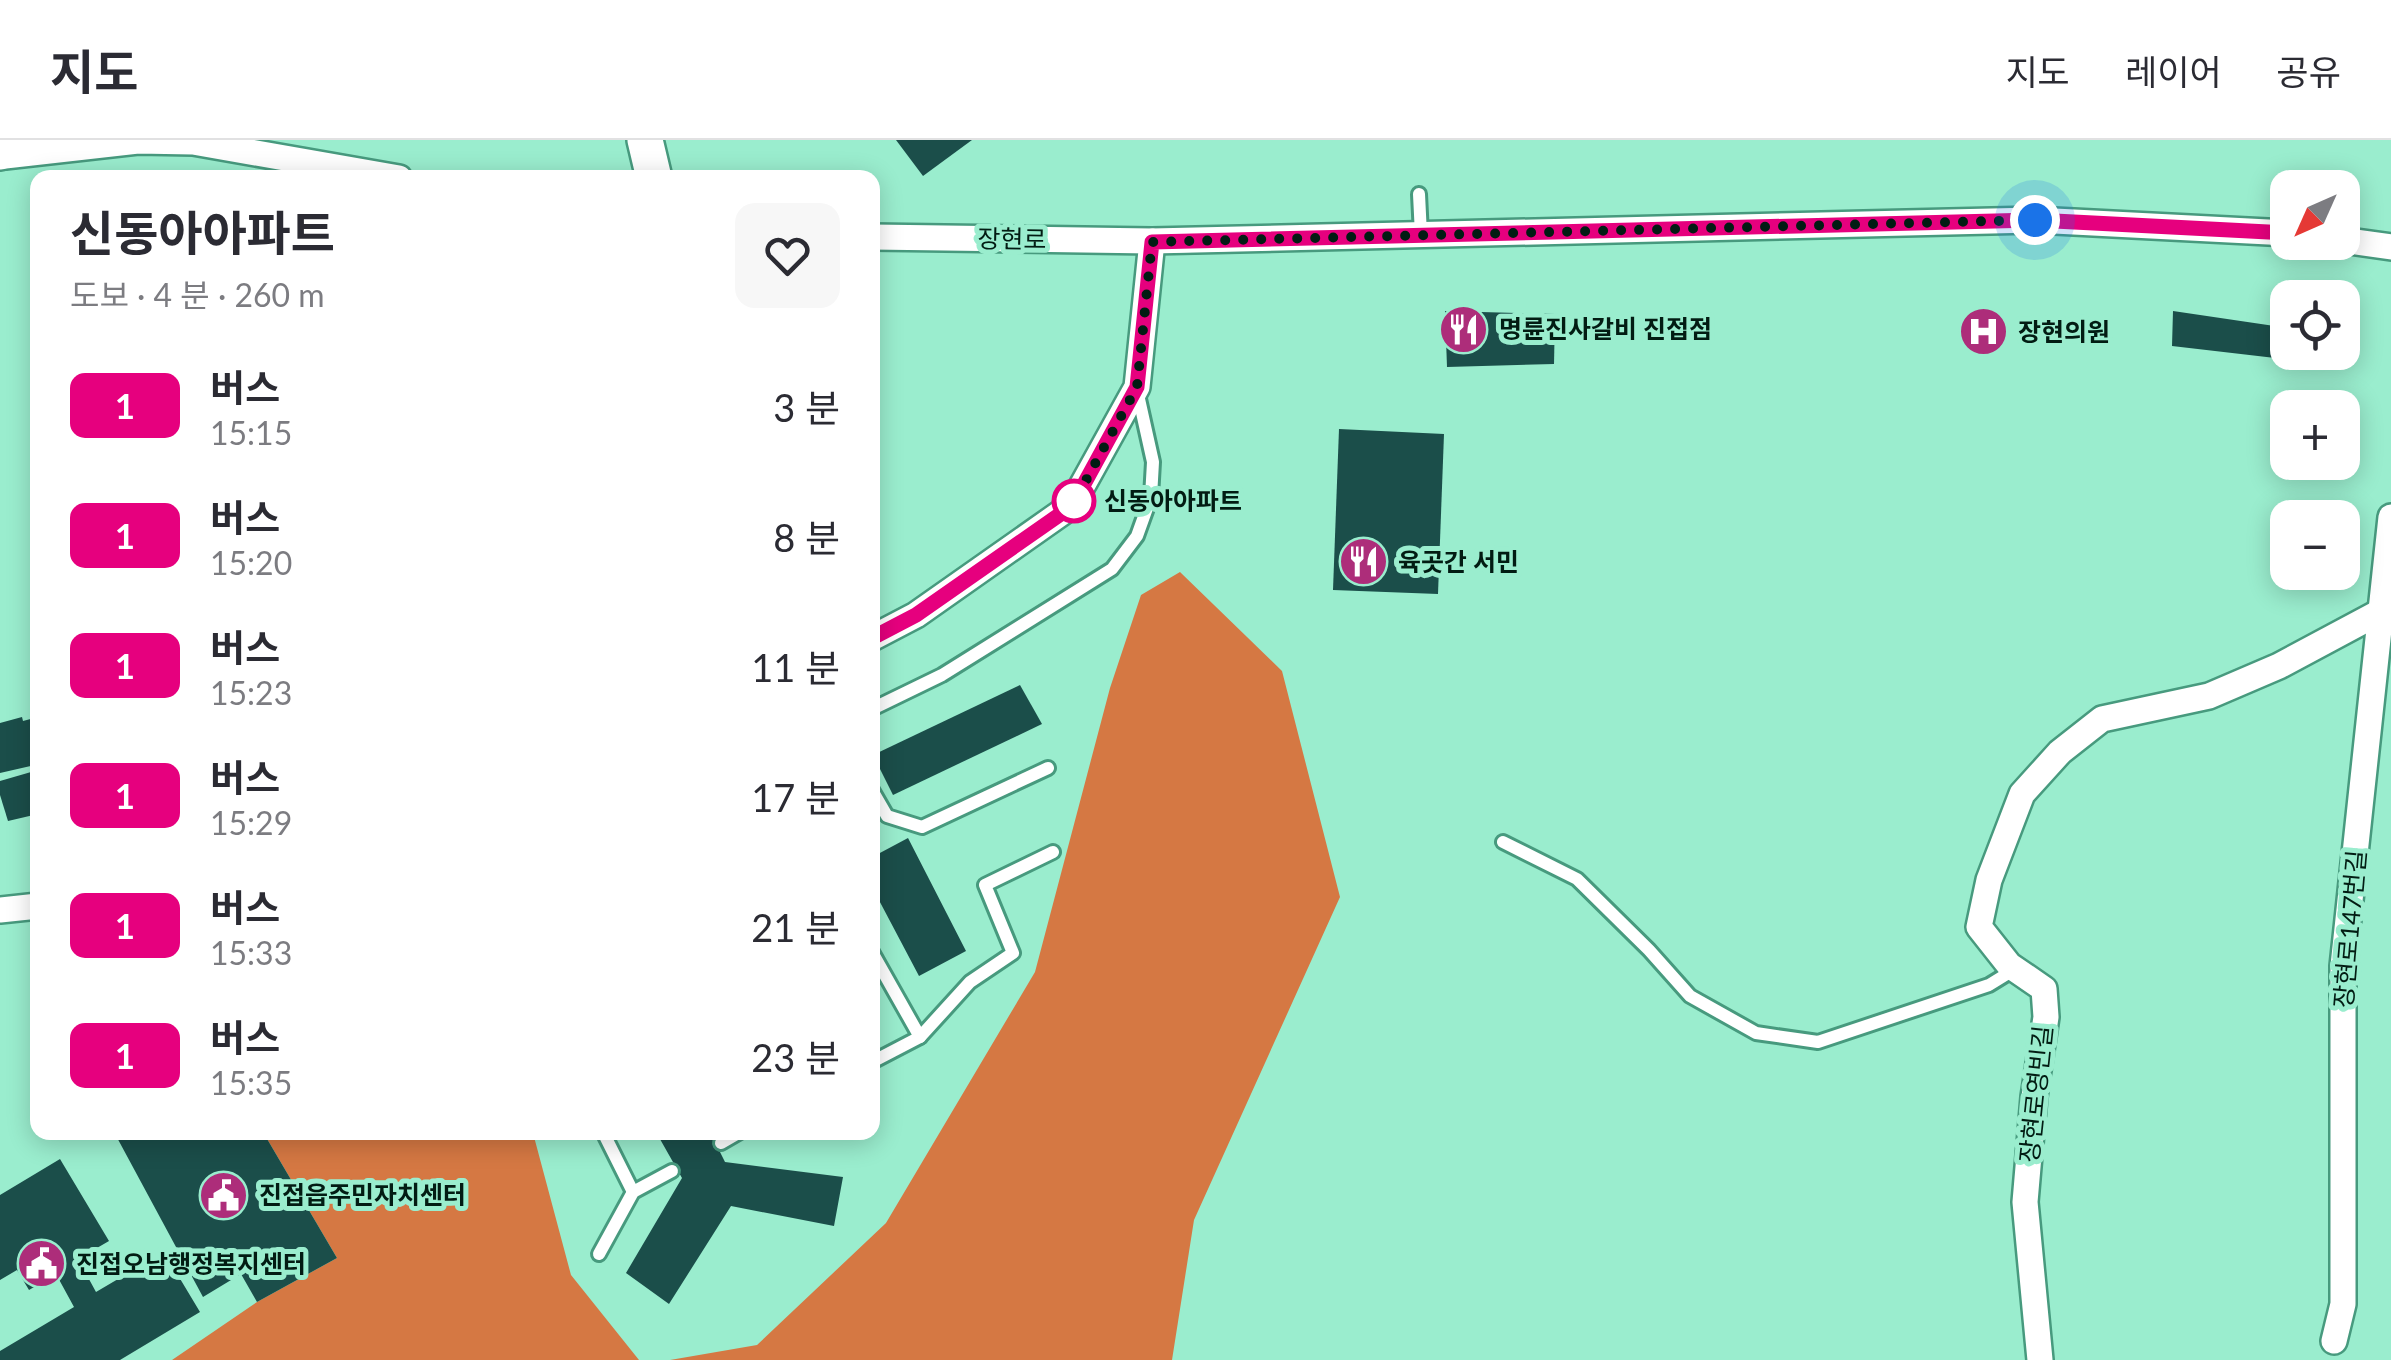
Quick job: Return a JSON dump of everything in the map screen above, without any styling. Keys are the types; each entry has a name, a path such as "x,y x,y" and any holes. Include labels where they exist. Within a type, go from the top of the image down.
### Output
{"street":[{"path":"0,154 25,140"},
{"path":"645,140 652,170"},
{"path":"0,154 138,141 192,142 353,170"},
{"name":"장현로","path":"880,237 1152,242 2035,220 2270,233"},
{"path":"880,634 916,615 1072,506 1137,387 1152,242"},
{"path":"2360,243 2391,247"},
{"name":"장현로147번길","path":"2334,1340 2343,1304 2343,966 2386,617 2391,517"},
{"name":"장현로영빈길","path":"2040,1360 2025,1202 2044,989 2015,969 1979,927 1989,880 2022,794 2060,752 2102,719 2209,696 2386,617"},
{"path":"0,910 30,907"}],"lane":[{"path":"1419,194 1421,235"},
{"path":"880,705 942,675 1112,569 1137,536 1151,496 1153,462 1137,387"},
{"path":"880,805 886,816 922,827 1048,768"},
{"path":"1503,842 1577,880 1690,996 1756,1034 1818,1042 1989,986 2015,969"},
{"path":"880,1058 920,1037 970,982 1013,953 985,885 1053,852"},
{"path":"880,966 920,1037"},
{"path":"608,1140 633,1192"},
{"path":"721,1143 726,1140"},
{"path":"599,1254 633,1192 672,1171"}],"shaded area":[{"path":"1180,572 1282,671 1340,897 1194,1220 1172,1360 670,1360 757,1345 886,1223 1035,972 1110,688 1141,595"},
{"path":"268,1140 535,1140 571,1275 639,1360 172,1360 257,1302 337,1258"}],"building":[{"path":"896,140 972,140 923,176"},
{"path":"1445,311 1555,314 1554,364 1447,367"},
{"path":"2173,311 2270,325 2270,357 2172,346"},
{"path":"1339,429 1444,434 1438,594 1333,590"},
{"path":"1020,685 1042,724 893,795 880,769 880,752"},
{"path":"22,717 23,721 30,719 30,766 0,773 0,723"},
{"path":"30,772 30,816 8,821 0,781"},
{"path":"908,838 966,951 919,976 880,902 880,853"},
{"name":"진접읍주민자치센터","path":"118,1140 268,1140 337,1258 257,1302 241,1274 203,1297"},
{"path":"661,1140 714,1140 725,1162 843,1177 834,1226 731,1206 669,1304 626,1273 682,1178"},
{"name":"진접오남행정복지센터","path":"60,1159 109,1241 78,1259 96,1292 164,1252 200,1312 120,1360 0,1360 0,1351 74,1307 56,1274 29,1290 17,1270 0,1280 0,1195"}],"bus line":[{"name":"1","path":"880,634 916,615 1072,506 1137,387 1152,242 2035,220 2270,232"}],"place":[{"name":"명륜진사갈비 진접점","path":"1464,329"},
{"name":"장현의원","path":"1983,332"},
{"name":"신동아아파트","path":"1074,501"},
{"name":"육곳간 서민","path":"1363,562"},
{"name":"진접읍주민자치센터","path":"224,1195"},
{"name":"진접오남행정복지센터","path":"41,1264"}],"route":[{"path":"1074,501 1072,506 1137,387 1152,242 2035,220"}]}
